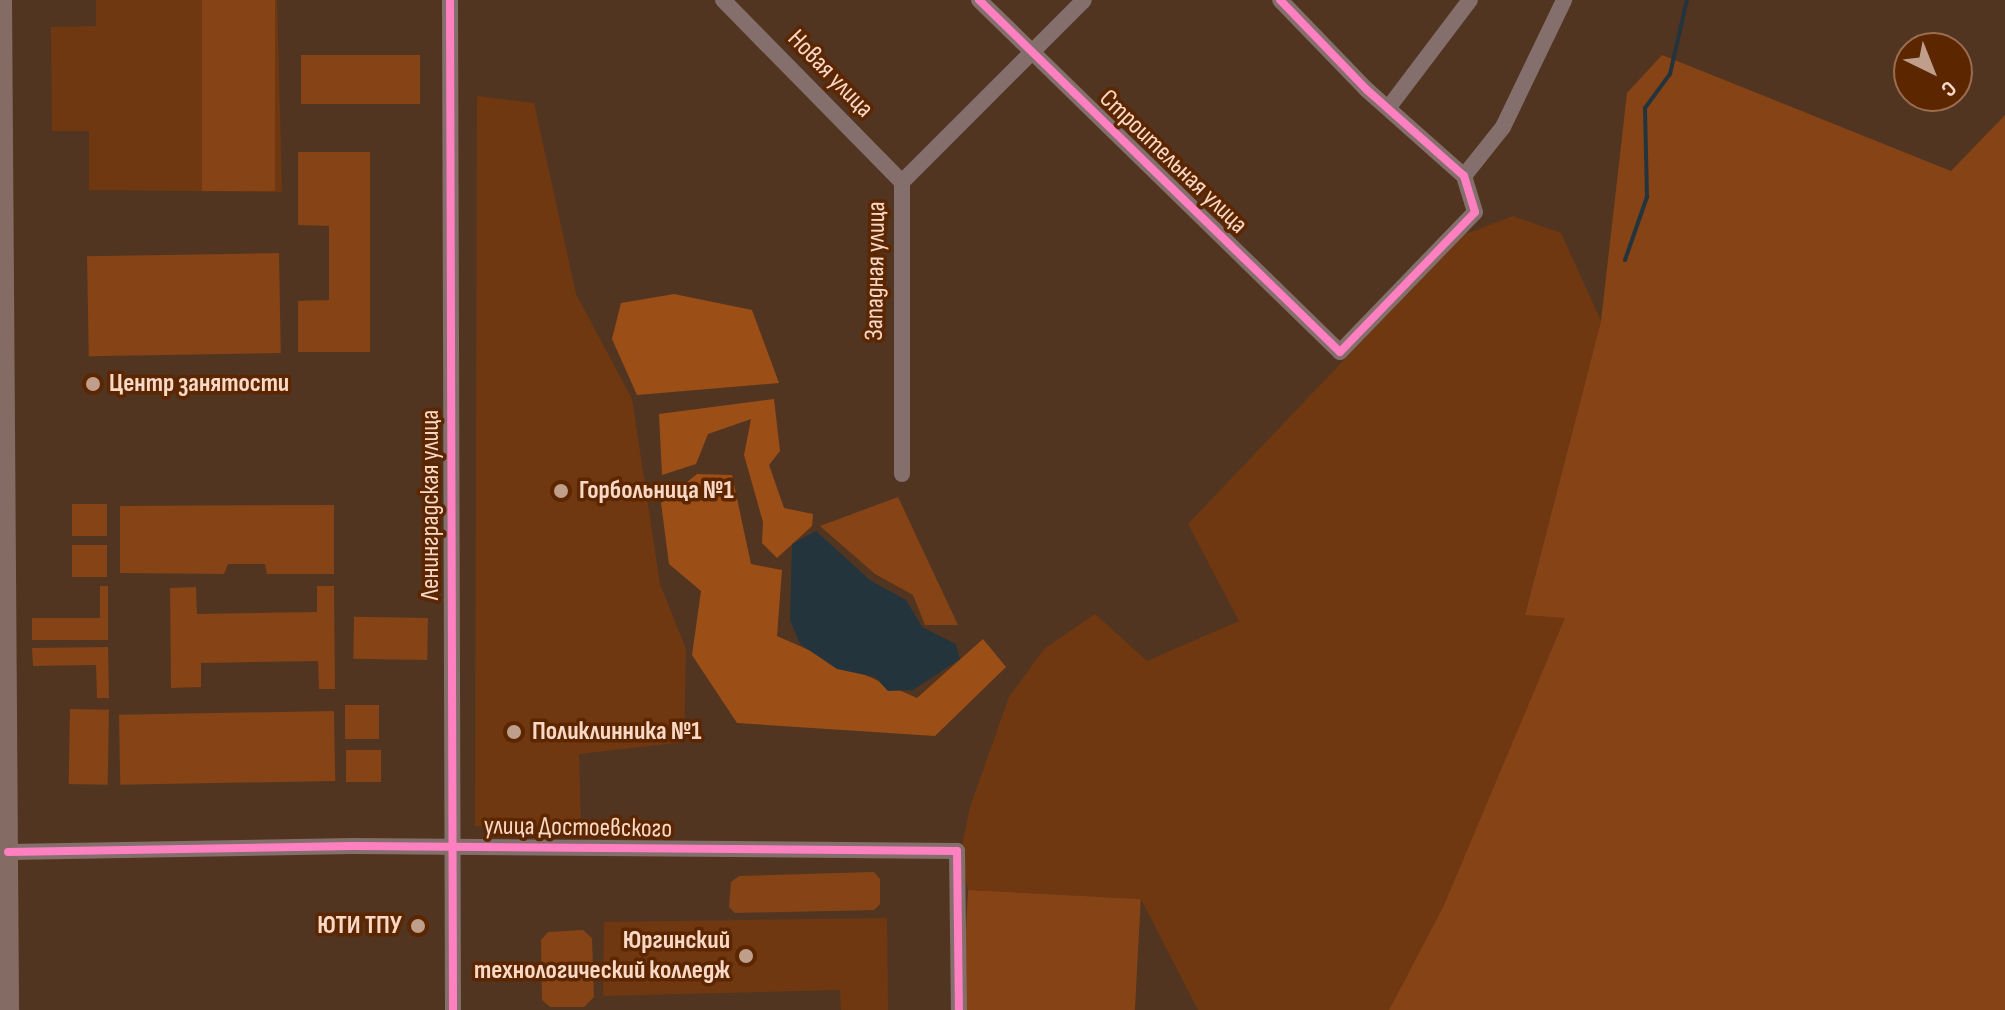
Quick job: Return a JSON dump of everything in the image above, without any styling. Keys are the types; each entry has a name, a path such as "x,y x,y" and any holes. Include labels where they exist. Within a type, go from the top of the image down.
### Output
{"main road":[{"path":"2,0 9,1010"}],"street":[{"name":"Ленинградская улица","path":"450,0 453,1010"},
{"name":"Новая улица","path":"723,0 902,182"},
{"name":"Строительная улица","path":"979,0 1340,352 1475,212 1464,176"},
{"name":"Западная улица","path":"902,474 902,182 1084,0"},
{"path":"1280,0 1464,176 1503,127 1564,0"},
{"path":"1389,107 1470,0"},
{"name":"улица Достоевского","path":"8,852 453,848 957,851 959,1010"}],"shaded area":[{"path":"96,0 277,0 282,192 89,190 89,131 52,131 51,27 96,26"},
{"path":"202,0 275,0 275,191 202,191"},
{"path":"301,55 420,55 420,104 301,104"},
{"path":"1662,55 1951,171 2005,115 2005,1010 1389,1010 1444,905 1565,618 1525,615 1601,321 1627,93"},
{"name":"Горбольница №1","path":"477,96 534,103 576,294 632,399 660,584 686,649 684,742 579,754 581,826 475,826"},
{"path":"298,152 370,152 370,352 298,352 298,301 329,300 329,226 298,225"},
{"path":"1513,216 1561,233 1601,321 1525,614 1566,617 1444,905 1389,1010 1198,1010 1141,899 968,890 960,856 970,807 1009,697 1044,649 1095,614 1147,661 1239,621 1188,524 1463,235"},
{"path":"279,253 281,353 89,356 87,256"},
{"path":"674,294 752,310 779,383 637,395 612,339 621,303"},
{"path":"774,399 780,451 769,465 784,508 813,514 812,526 777,558 762,543 763,522 744,455 751,419 708,434 696,464 662,475 659,414"},
{"path":"697,474 732,475 751,564 782,570 777,636 917,698 983,639 1006,667 935,736 737,723 692,655 701,591 669,564 661,503"},
{"path":"898,497 958,625 925,625 913,595 875,574 820,526"},
{"path":"72,504 107,504 107,536 72,536"},
{"path":"334,505 334,574 267,574 265,564 228,564 224,574 120,573 120,506"},
{"path":"72,545 107,545 107,577 72,577"},
{"path":"100,586 108,586 108,640 32,640 32,618 100,618"},
{"path":"317,586 334,586 335,689 319,689 318,661 201,663 201,687 171,688 170,588 196,587 197,614 317,612"},
{"path":"354,617 428,618 427,660 353,659"},
{"path":"108,647 109,698 97,698 96,665 33,666 32,648"},
{"path":"345,705 379,705 379,739 345,739"},
{"path":"70,709 109,710 108,785 69,784"},
{"path":"334,711 335,781 120,785 119,715"},
{"path":"346,750 381,750 381,782 346,782"},
{"path":"874,872 880,879 880,904 874,910 735,913 729,907 731,882 739,876"},
{"path":"968,890 1141,899 1135,1010 962,1010"},
{"name":"Юргинский технологический колледж","path":"887,918 888,1010 841,1010 840,990 603,996 604,922"},
{"path":"583,930 592,938 594,997 584,1007 550,1007 542,1000 541,940 548,932"}],"water":[{"path":"816,531 871,581 906,600 922,627 956,644 960,659 913,690 888,691 875,677 837,669 800,644 790,620 792,544"}],"waterway":[{"path":"1625,260 1647,197 1645,108 1670,74 1687,0"}],"cycle path":[{"path":"450,0 453,1010"},
{"path":"979,0 1340,352 1475,212 1464,176 1367,90 1280,0"},
{"path":"8,852 353,846 957,851 959,1010"}],"place":[{"name":"Центр занятости","path":"93,384"},
{"name":"Горбольница №1","path":"561,491"},
{"name":"Поликлинника №1","path":"514,732"},
{"name":"ЮТИ ТПУ","path":"418,926"},
{"name":"Юргинский технологический колледж","path":"746,956"}]}
